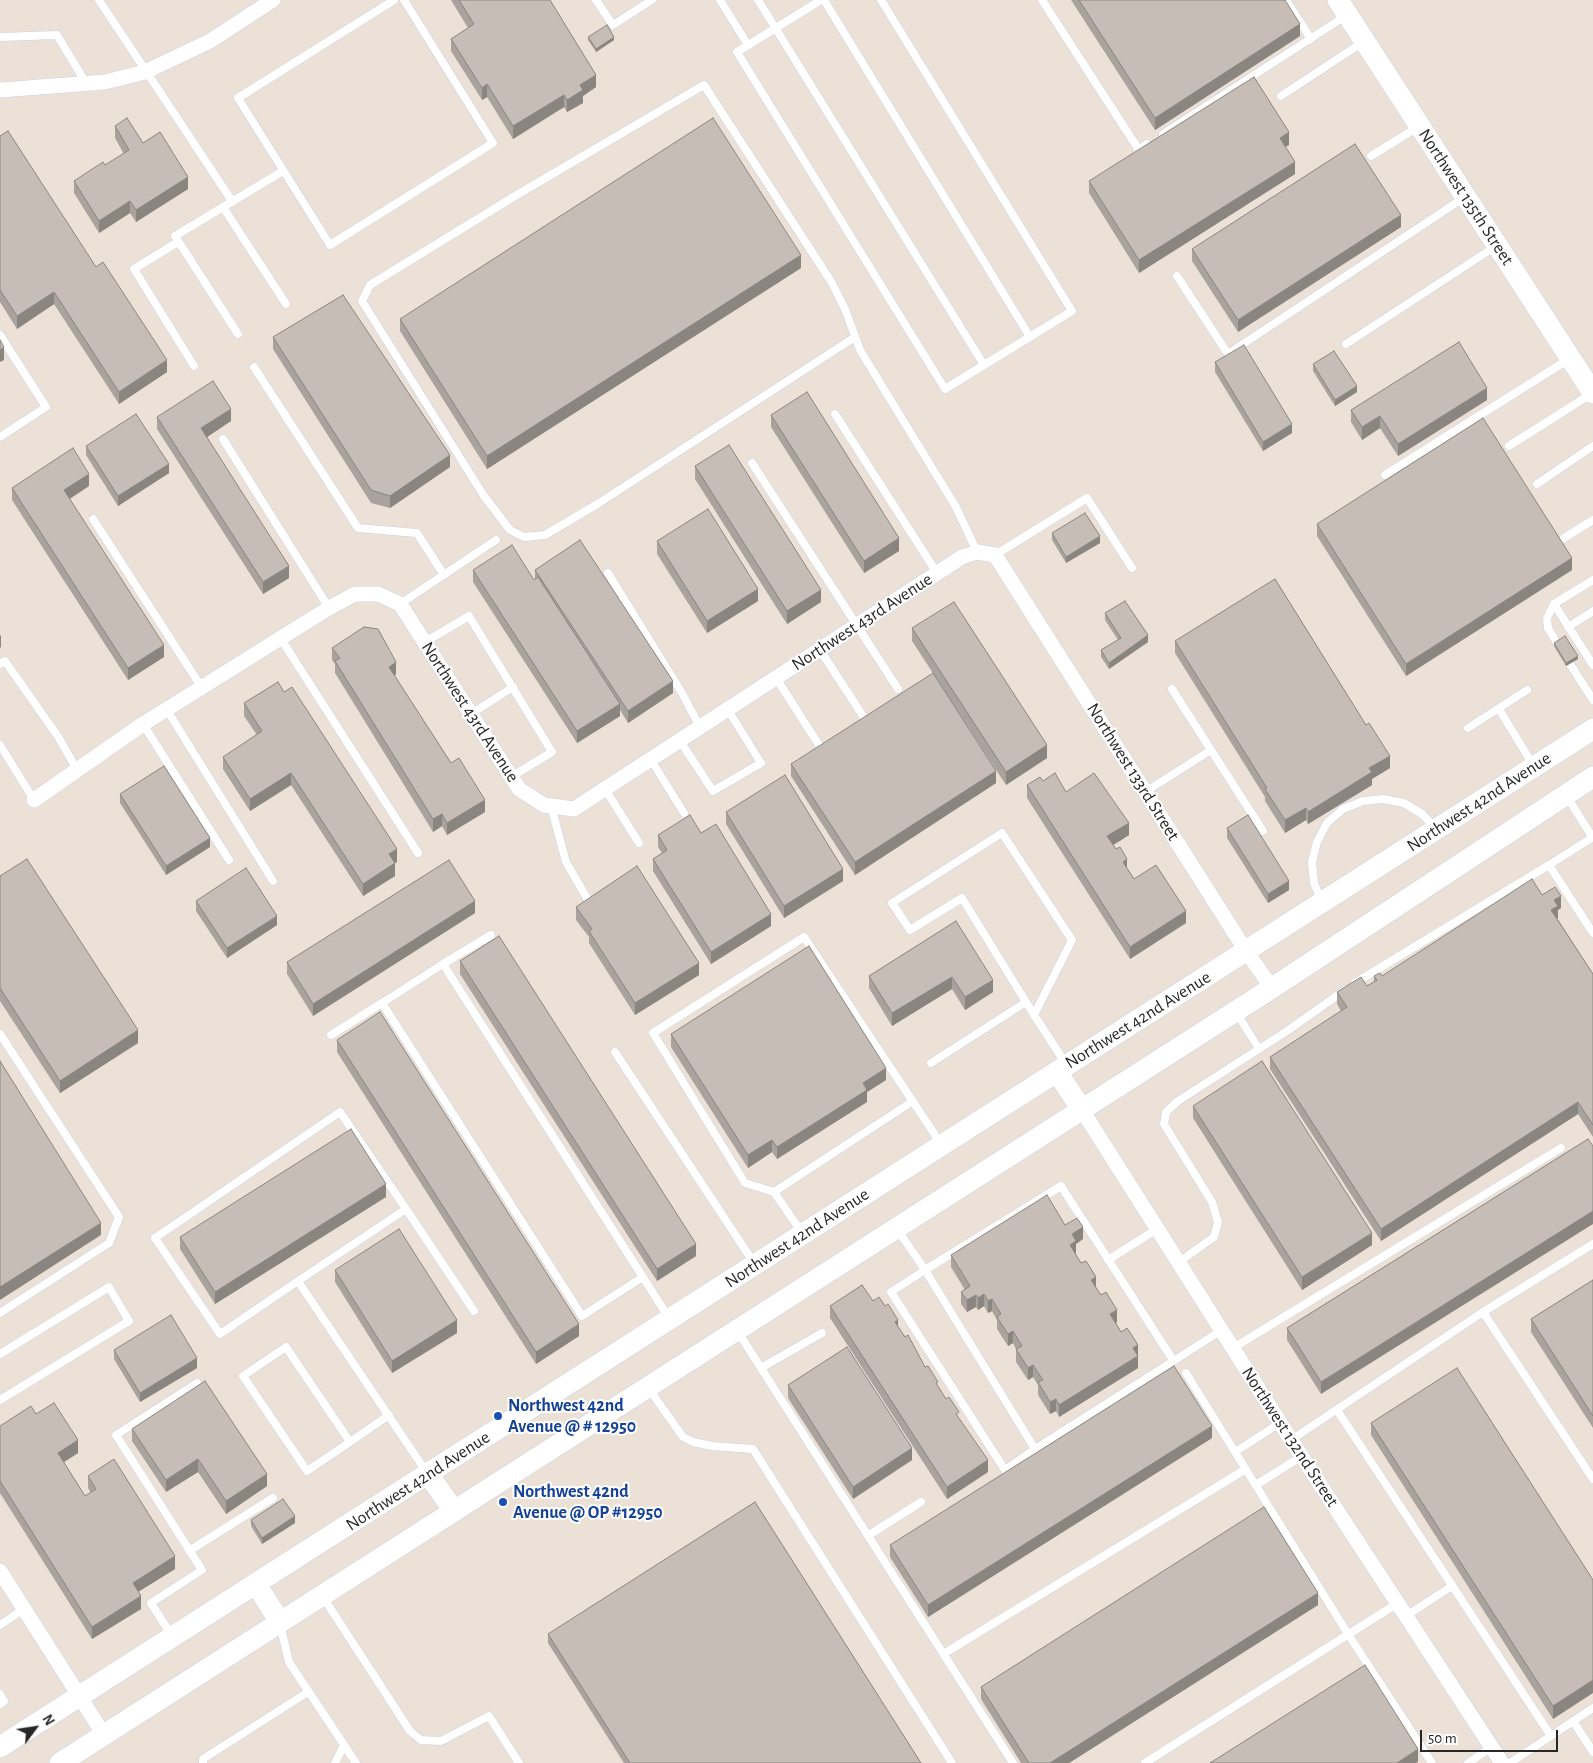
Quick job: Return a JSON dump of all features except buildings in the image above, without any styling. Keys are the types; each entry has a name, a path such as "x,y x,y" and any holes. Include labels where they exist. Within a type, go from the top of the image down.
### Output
{"main road":[{"name":"Northwest 135th Street","path":"1343,7 1593,393"},
{"name":"Northwest 42nd Avenue","path":"0,1748 1593,729"},
{"path":"60,1763 1235,1012 1593,777"},
{"path":"1062,1069 1082,1110"},
{"path":"428,1474 454,1511"},
{"path":"256,1584 280,1622"}],"street":[{"path":"0,90 105,82 145,72 210,40 273,0"},
{"path":"977,552 995,555"},
{"name":"Northwest 43rd Avenue","path":"400,604 519,789 544,805 574,809 962,557 977,552"},
{"name":"Northwest 133rd Street","path":"995,555 1246,951 1272,988"},
{"path":"34,800 143,724 329,608 355,594 378,594 400,604"},
{"name":"Northwest 132nd Street","path":"1082,1110 1280,1423 1502,1763"},
{"path":"0,1571 104,1735"}],"lane":[{"path":"99,0 232,201"},
{"path":"394,0 238,98 330,245 493,143 404,0"},
{"path":"596,0 613,25 652,0"},
{"path":"720,0 748,45"},
{"path":"758,0 984,366"},
{"path":"881,0 1072,311 984,366 945,389 737,52 822,0 1030,337"},
{"path":"1042,0 1139,150 1311,39 1343,7"},
{"path":"1286,0 1311,39"},
{"path":"0,37 57,36 86,84"},
{"path":"1281,96 1365,41"},
{"path":"855,337 599,503 545,535 524,537 510,530 484,496 362,302 370,285 515,196 704,85 832,283 864,357 956,507 977,552"},
{"path":"1371,156 1420,126"},
{"path":"238,334 175,236 283,171"},
{"path":"1177,276 1228,354 1466,196"},
{"path":"223,207 286,304"},
{"path":"178,242 134,270 194,366"},
{"path":"1346,344 1498,245"},
{"path":"0,335 46,407 0,437"},
{"path":"1385,475 1570,358"},
{"path":"254,367 358,528 417,533 444,575"},
{"path":"1509,446 1593,393"},
{"path":"835,414 937,574"},
{"path":"223,439 329,608"},
{"path":"1537,484 1593,446"},
{"path":"752,463 898,690"},
{"path":"995,555 1087,498 1132,568"},
{"path":"93,519 202,688"},
{"path":"1564,538 1593,520"},
{"path":"400,604 496,540"},
{"path":"608,573 682,692 700,727"},
{"path":"1558,643 1548,628 1547,618 1554,604 1593,580"},
{"path":"1554,604 1593,665"},
{"path":"1568,627 1593,611"},
{"path":"425,642 469,616 552,752 511,777"},
{"path":"281,639 418,853"},
{"path":"820,650 863,716"},
{"path":"0,664 5,661 59,738 77,770"},
{"path":"1570,664 1593,700"},
{"path":"776,678 819,745"},
{"path":"471,714 513,687"},
{"path":"1172,689 1263,832"},
{"path":"1468,728 1527,690"},
{"path":"1499,709 1534,767"},
{"path":"167,710 273,881"},
{"path":"680,741 713,791 761,763 728,710"},
{"path":"143,724 229,860"},
{"path":"0,744 34,800"},
{"path":"1145,792 1211,750"},
{"path":"650,760 684,813"},
{"path":"605,789 639,843"},
{"path":"1178,1262 1214,1237 1218,1222 1212,1202 1164,1124 1166,1112 1178,1101 1398,955 1593,838 1565,795"},
{"path":"1322,903 1314,883 1314,856 1317,842 1327,824 1343,810 1370,800 1383,799 1404,803 1422,814 1437,829"},
{"path":"551,806 566,862 588,900"},
{"path":"1034,1015 1072,940 1002,833 892,903 910,930 962,898 1034,1015 1062,1069"},
{"path":"1550,865 1593,933"},
{"path":"331,1035 491,934"},
{"path":"803,1234 774,1192 746,1183 653,1033 804,937 942,1145"},
{"path":"443,964 670,1319"},
{"path":"931,1063 1026,1002"},
{"path":"382,1003 582,1316 643,1277"},
{"path":"1235,1012 1259,1049"},
{"path":"0,1034 120,1217 109,1243 0,1313"},
{"path":"615,1052 755,1265"},
{"path":"774,1192 913,1101"},
{"path":"406,1209 220,1334 155,1238 340,1112 406,1209 474,1311"},
{"path":"1233,1348 1561,1148"},
{"path":"1173,1360 1061,1186 891,1292 1005,1470 1035,1448 1222,1330"},
{"path":"897,1228 1035,1448"},
{"path":"1108,1260 1157,1229"},
{"path":"1291,1440 1483,1312 1593,1244"},
{"path":"298,1281 428,1474"},
{"path":"0,1354 109,1287 129,1321 0,1400"},
{"path":"1483,1312 1593,1480"},
{"path":"737,1330 945,1653 1013,1763"},
{"path":"762,1368 822,1333"},
{"path":"350,1442 286,1347 243,1376 307,1470 350,1442 389,1415"},
{"path":"1186,1373 1348,1634 1432,1763"},
{"path":"173,1637 151,1603 202,1570 116,1435 198,1383"},
{"path":"648,1387 683,1437 693,1442 712,1446 753,1449 952,1763"},
{"path":"1337,1410 1551,1736"},
{"path":"1235,1452 1280,1423"},
{"path":"1256,1485 1302,1456"},
{"path":"945,1653 1246,1469"},
{"path":"189,1551 273,1498"},
{"path":"869,1535 921,1502"},
{"path":"1406,1616 1452,1586"},
{"path":"322,1596 410,1731 421,1740 441,1741 489,1716 519,1763"},
{"path":"1145,1763 1398,1603"},
{"path":"0,1624 24,1609"},
{"path":"280,1622 289,1662 356,1763"},
{"path":"203,1763 204,1759 308,1692"},
{"path":"0,1694 4,1701 0,1704"},
{"path":"1510,1763 1593,1708"},
{"path":"1573,1721 1593,1752"},
{"path":"335,1763 344,1747"},
{"path":"1468,1763 1492,1747"}],"place":[{"name":"Northwest 42nd Avenue @ # 12950","path":"498,1416"},
{"name":"Northwest 42nd Avenue @ OP #12950","path":"503,1502"}]}
